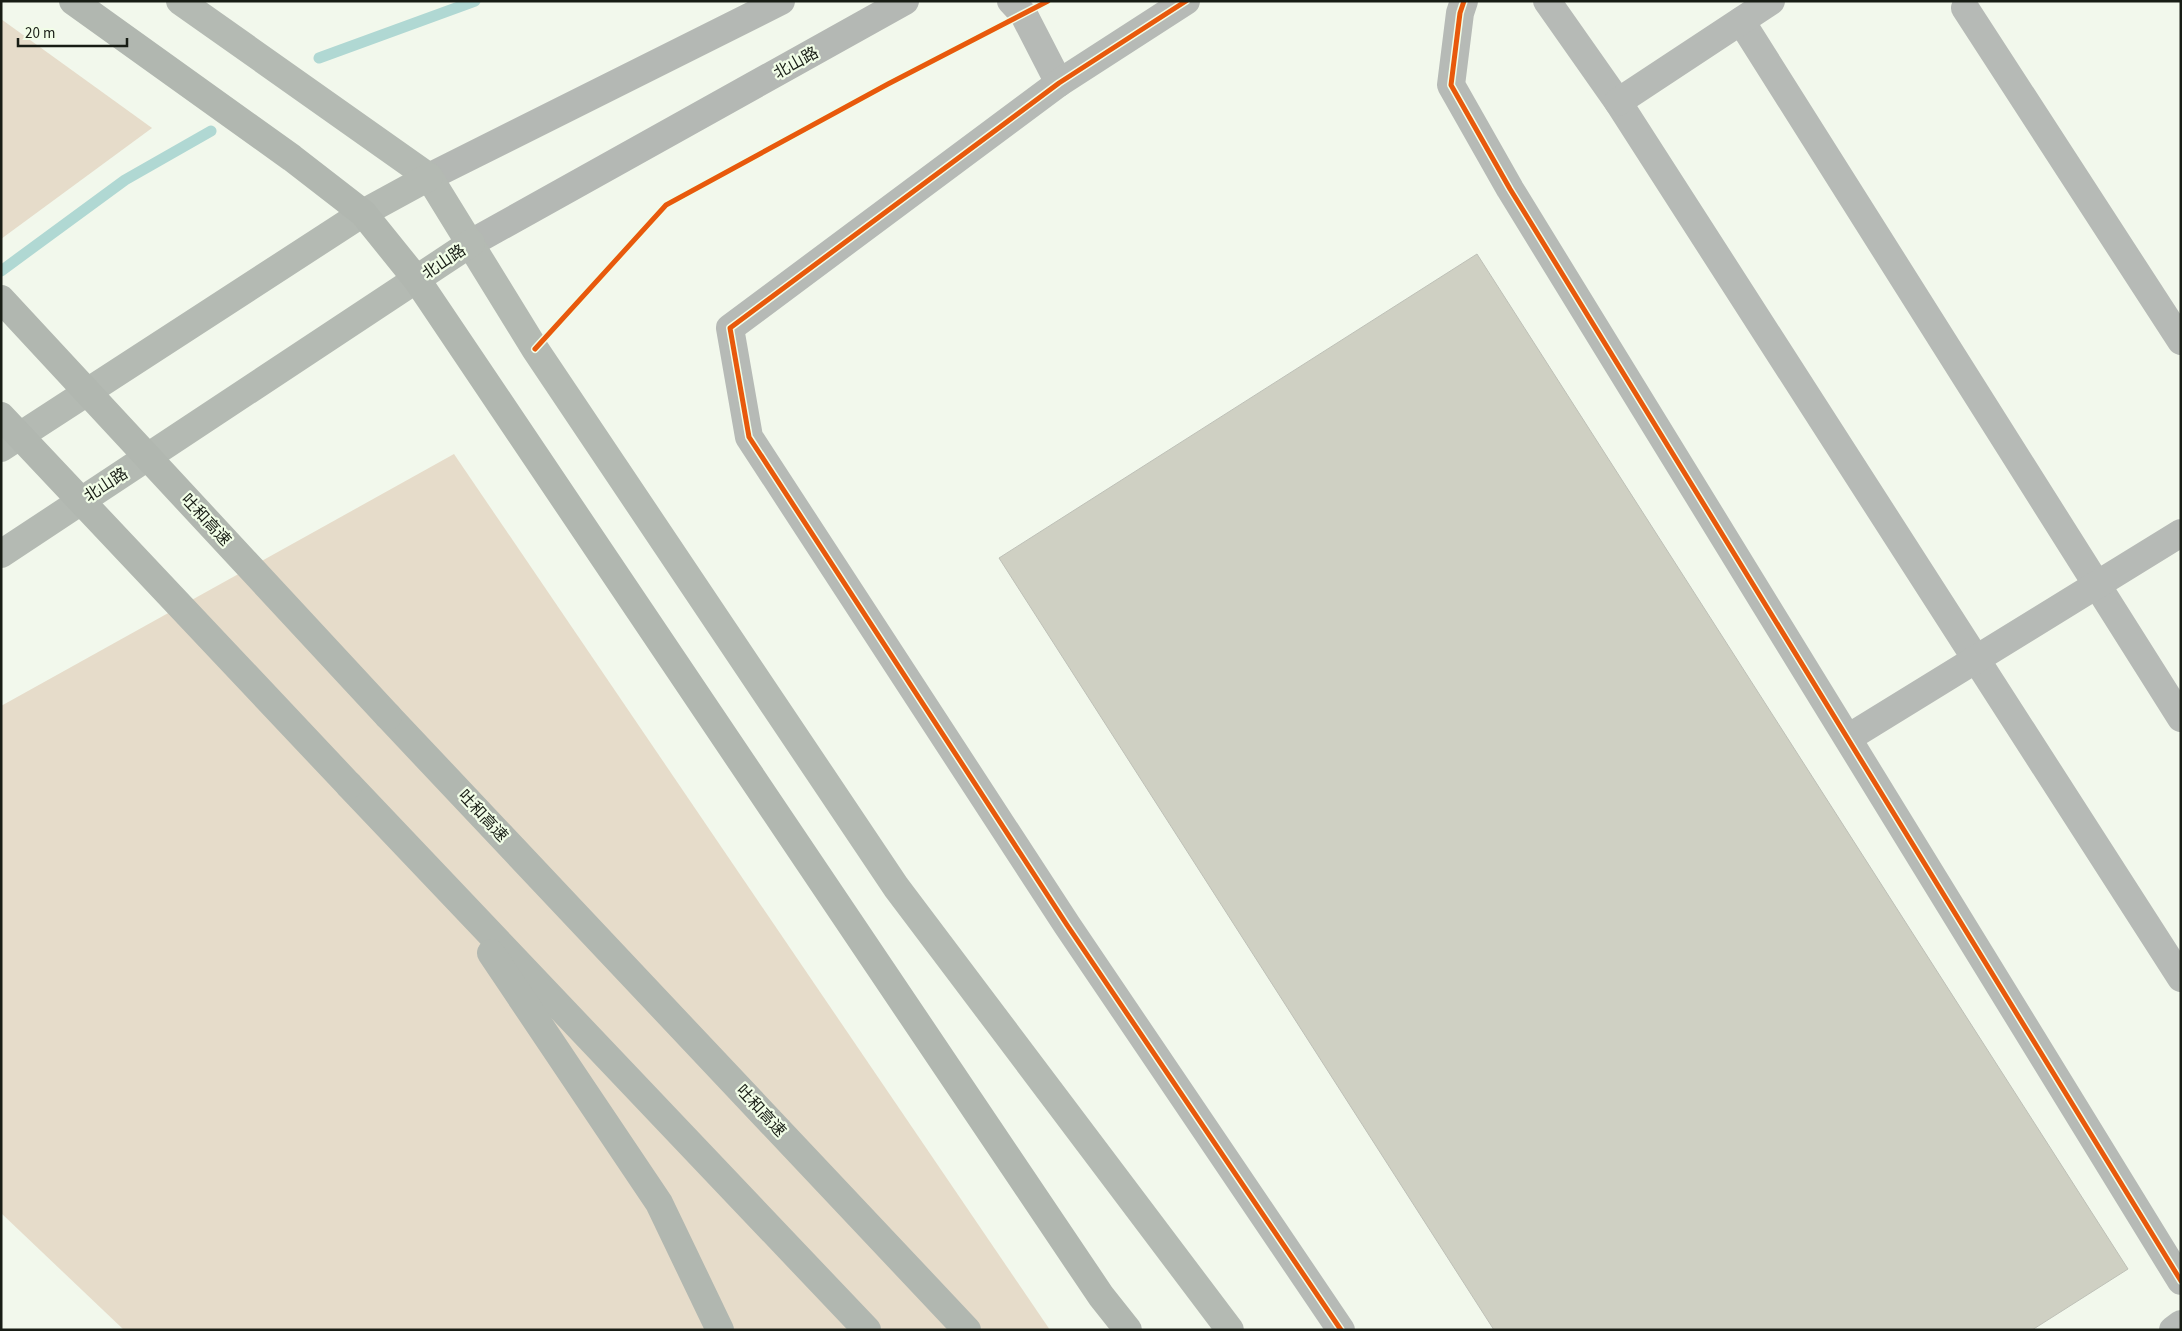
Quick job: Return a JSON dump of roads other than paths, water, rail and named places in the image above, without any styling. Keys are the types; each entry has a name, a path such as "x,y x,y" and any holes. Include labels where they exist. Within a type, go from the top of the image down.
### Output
{"highway":[{"path":"73,1 292,158 362,213 417,280 1101,1296 1128,1330"},
{"path":"180,1 429,178 535,349 896,887 1230,1330"},
{"path":"1,448 362,213 429,178"},
{"name":"北山路","path":"1,554 471,243"},
{"name":"吐和高速","path":"1,300 388,716 968,1330"},
{"path":"1,416 867,1330"},
{"path":"440,880 659,1202 720,1330"}],"main road":[{"path":"429,178 781,1"},
{"name":"北山路","path":"471,243 905,1"}],"street":[{"path":"1010,1 1024,15 1059,83"},
{"path":"1186,1 1059,83 730,328 749,437 1067,925 1341,1330"},
{"path":"1464,1 1460,13 1451,84 1510,189 2181,1281"},
{"path":"1547,1 1618,102 2181,978"},
{"path":"1618,102 1771,1"},
{"path":"1965,8 2181,341"},
{"path":"1741,21 2181,718"},
{"path":"1848,738 2181,533"},
{"path":"2173,1330 2181,1324"}],"waterway":[{"path":"319,58 475,1"},
{"path":"1,271 125,180 211,131"}]}
